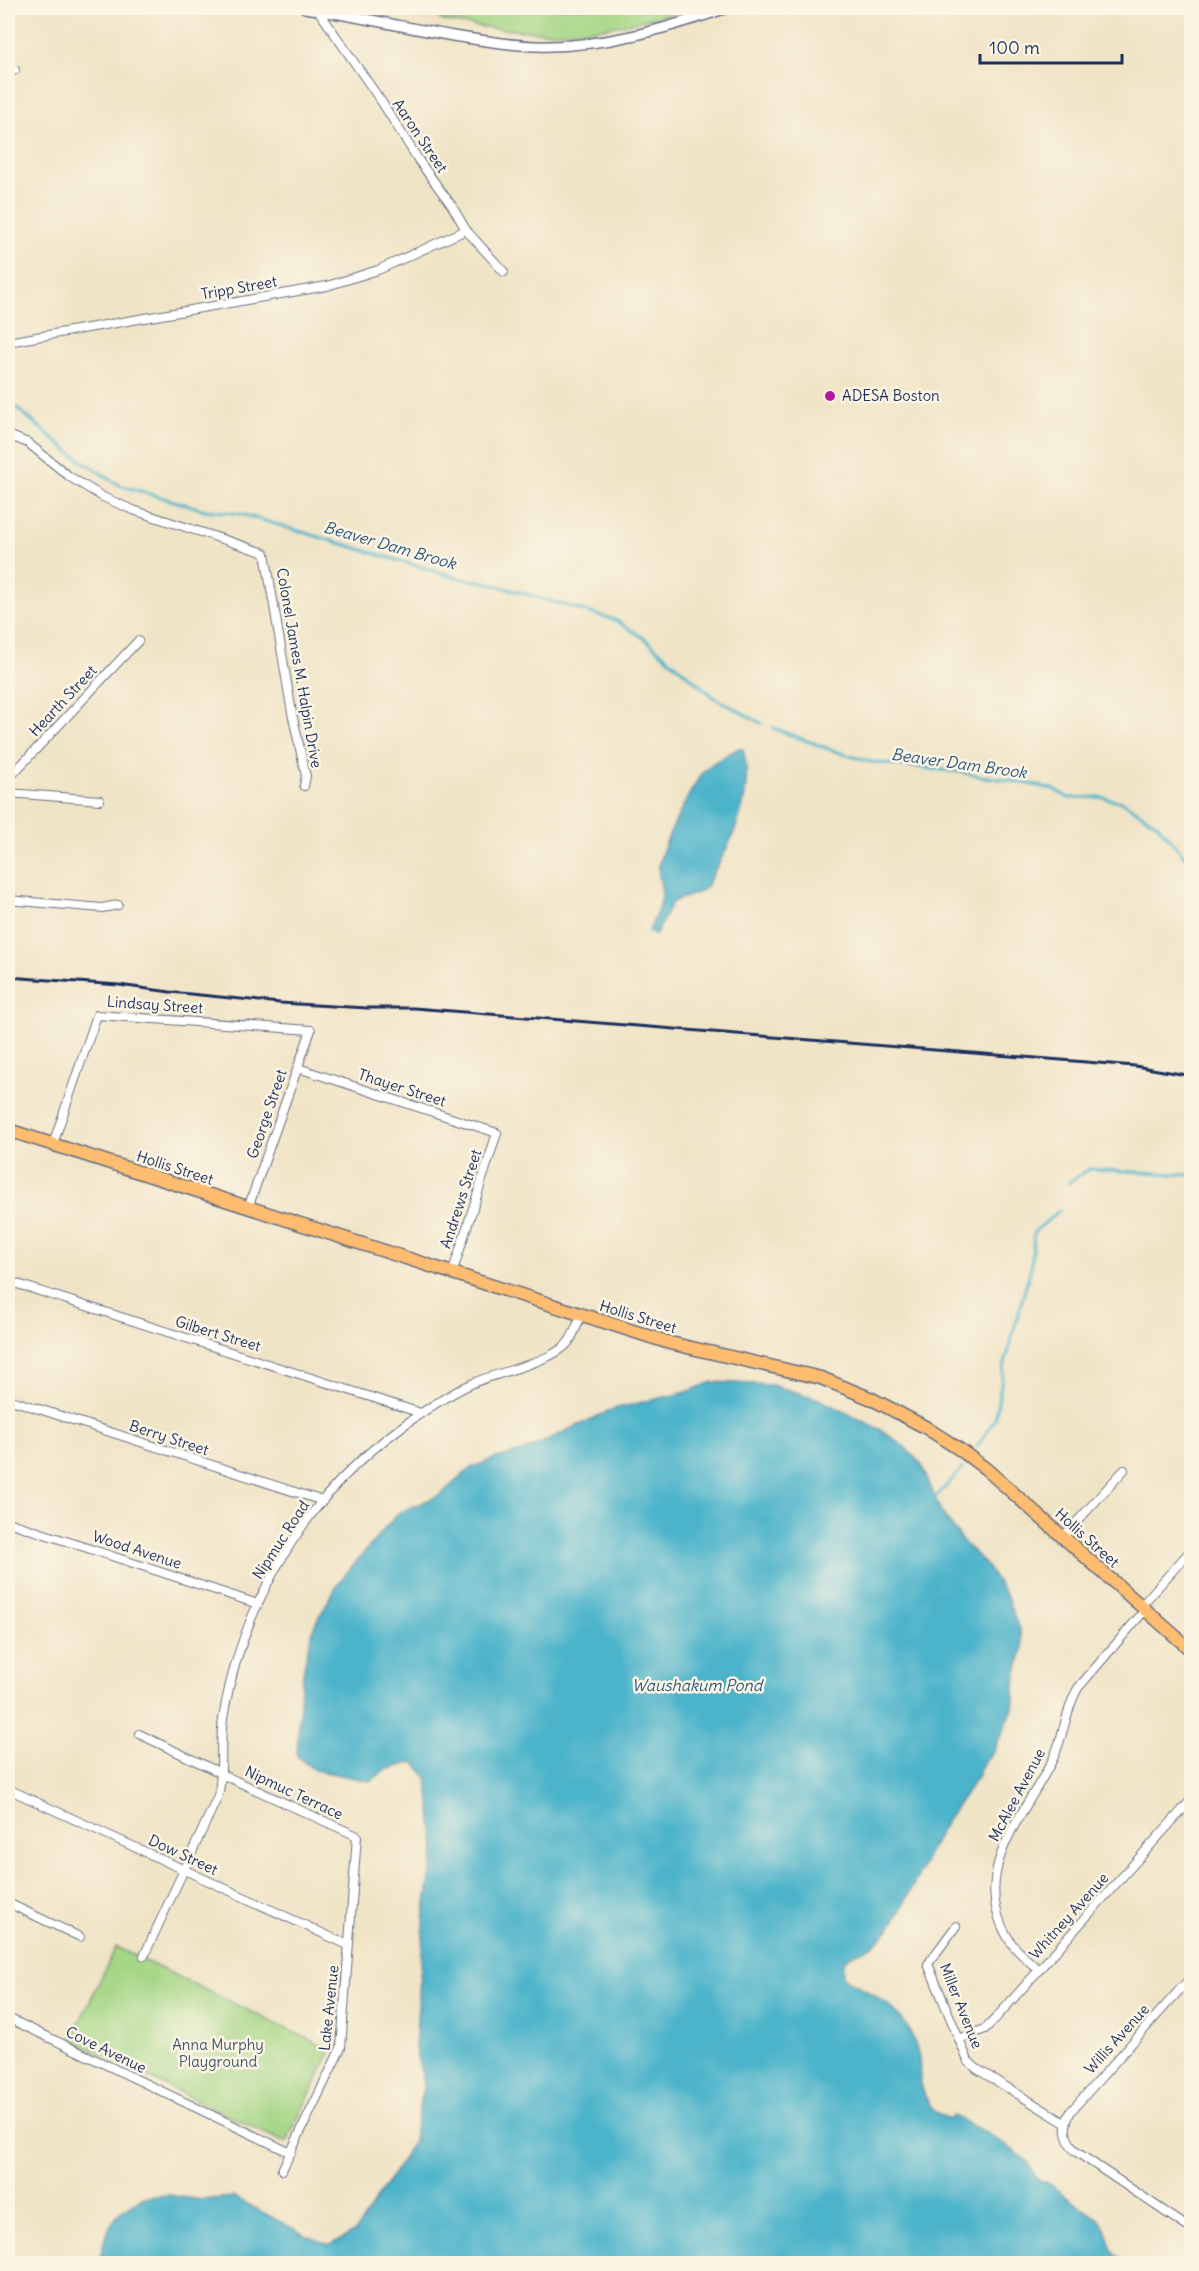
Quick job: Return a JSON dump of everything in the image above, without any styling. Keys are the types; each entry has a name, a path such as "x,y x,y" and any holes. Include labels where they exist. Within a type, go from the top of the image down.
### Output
{"main road":[{"name":"Hollis Street","path":"8,1130 691,1349 821,1378 872,1400 925,1427 959,1449 1009,1488 1191,1652"}],"street":[{"path":"305,8 479,40 551,46 629,37 675,26 727,8"},
{"name":"Aaron Street","path":"318,10 466,230 504,272"},
{"name":"Tripp Street","path":"8,342 327,286 378,270 466,230"},
{"name":"Colonel James M. Halpin Drive","path":"8,435 28,443 78,483 110,501 265,553 292,713 306,776 304,786"},
{"name":"Hearth Street","path":"8,779 138,641"},
{"path":"8,793 100,800"},
{"path":"8,900 102,908 118,905"},
{"name":"Lindsay Street","path":"53,1144 97,1015 311,1030"},
{"name":"George Street","path":"248,1208 311,1030"},
{"name":"Thayer Street","path":"298,1068 497,1133"},
{"name":"Andrews Street","path":"452,1274 497,1133"},
{"name":"Gilbert Street","path":"8,1281 421,1413"},
{"name":"Nipmuc Road","path":"144,1956 218,1796 221,1774 220,1736 230,1682 241,1644 258,1604 293,1542 323,1502 372,1451 421,1413 471,1384 550,1355 566,1344 574,1333 581,1315"},
{"name":"Berry Street","path":"8,1399 323,1502"},
{"path":"1063,1537 1124,1470"},
{"name":"Wood Avenue","path":"8,1522 258,1604"},
{"name":"McAlee Avenue","path":"1039,1970 1010,1942 998,1916 993,1896 993,1881 997,1865 1010,1835 1053,1760 1072,1697 1191,1550"},
{"name":"Nipmuc Terrace","path":"139,1734 357,1836"},
{"name":"Dow Street","path":"8,1789 348,1945"},
{"name":"Whitney Avenue","path":"959,2039 985,2029 1191,1799"},
{"name":"Lake Avenue","path":"282,2170 339,2055 342,2041 357,1836"},
{"path":"8,1903 80,1937"},
{"name":"Miller Avenue","path":"956,1926 928,1964 968,2061 1065,2123"},
{"name":"Willis Avenue","path":"1065,2123 1080,2101 1191,1976"},
{"name":"Cove Avenue","path":"8,2018 291,2153"},
{"path":"1065,2123 1068,2143 1075,2151 1191,2230"}],"green space":[{"path":"436,8 678,8 678,12 579,31 546,32 454,23 441,20 434,15"},
{"name":"Anna Murphy Playground","path":"116,1947 331,2050 287,2141 281,2141 71,2040"}],"water":[{"path":"739,748 743,749 746,765 745,797 730,842 705,888 672,902 656,935 649,931 662,896 659,864 672,829 701,775 714,762"},
{"name":"Waushakum Pond","path":"712,1382 772,1385 819,1399 883,1431 906,1448 921,1464 941,1512 965,1544 986,1565 1007,1597 1021,1635 1023,1649 1016,1676 1013,1709 994,1750 944,1825 891,1926 875,1944 846,1959 843,1963 844,1978 870,1992 892,2008 909,2029 919,2059 922,2086 933,2111 950,2120 952,2116 969,2124 1023,2158 1041,2182 1046,2182 1099,2219 1112,2250 1129,2263 99,2263 106,2234 118,2214 141,2198 168,2195 202,2200 234,2197 307,2236 330,2245 356,2231 412,2144 424,2083 415,2048 425,1909 435,1847 427,1777 414,1762 385,1770 371,1781 314,1770 297,1756 301,1686 315,1624 339,1582 398,1513 440,1495 471,1468 496,1458 522,1452 613,1409 687,1392"}],"waterway":[{"name":"Beaver Dam Brook","path":"8,401 72,454 119,485 205,510 241,514 458,578 485,582 615,620 644,638 715,698 761,723"},
{"name":"Beaver Dam Brook","path":"773,728 871,762 961,772 1015,781 1053,789 1069,798 1099,797 1123,802 1157,824 1192,865"},
{"path":"1068,1183 1089,1169 1192,1175"},
{"path":"977,1447 995,1419 1004,1367 1031,1267 1034,1232 1060,1210"},
{"path":"933,1500 963,1468"}],"railway":[{"path":"8,977 119,985 280,1003 414,1008 1135,1066 1192,1076"}],"place":[{"name":"ADESA Boston","path":"830,396"}]}
